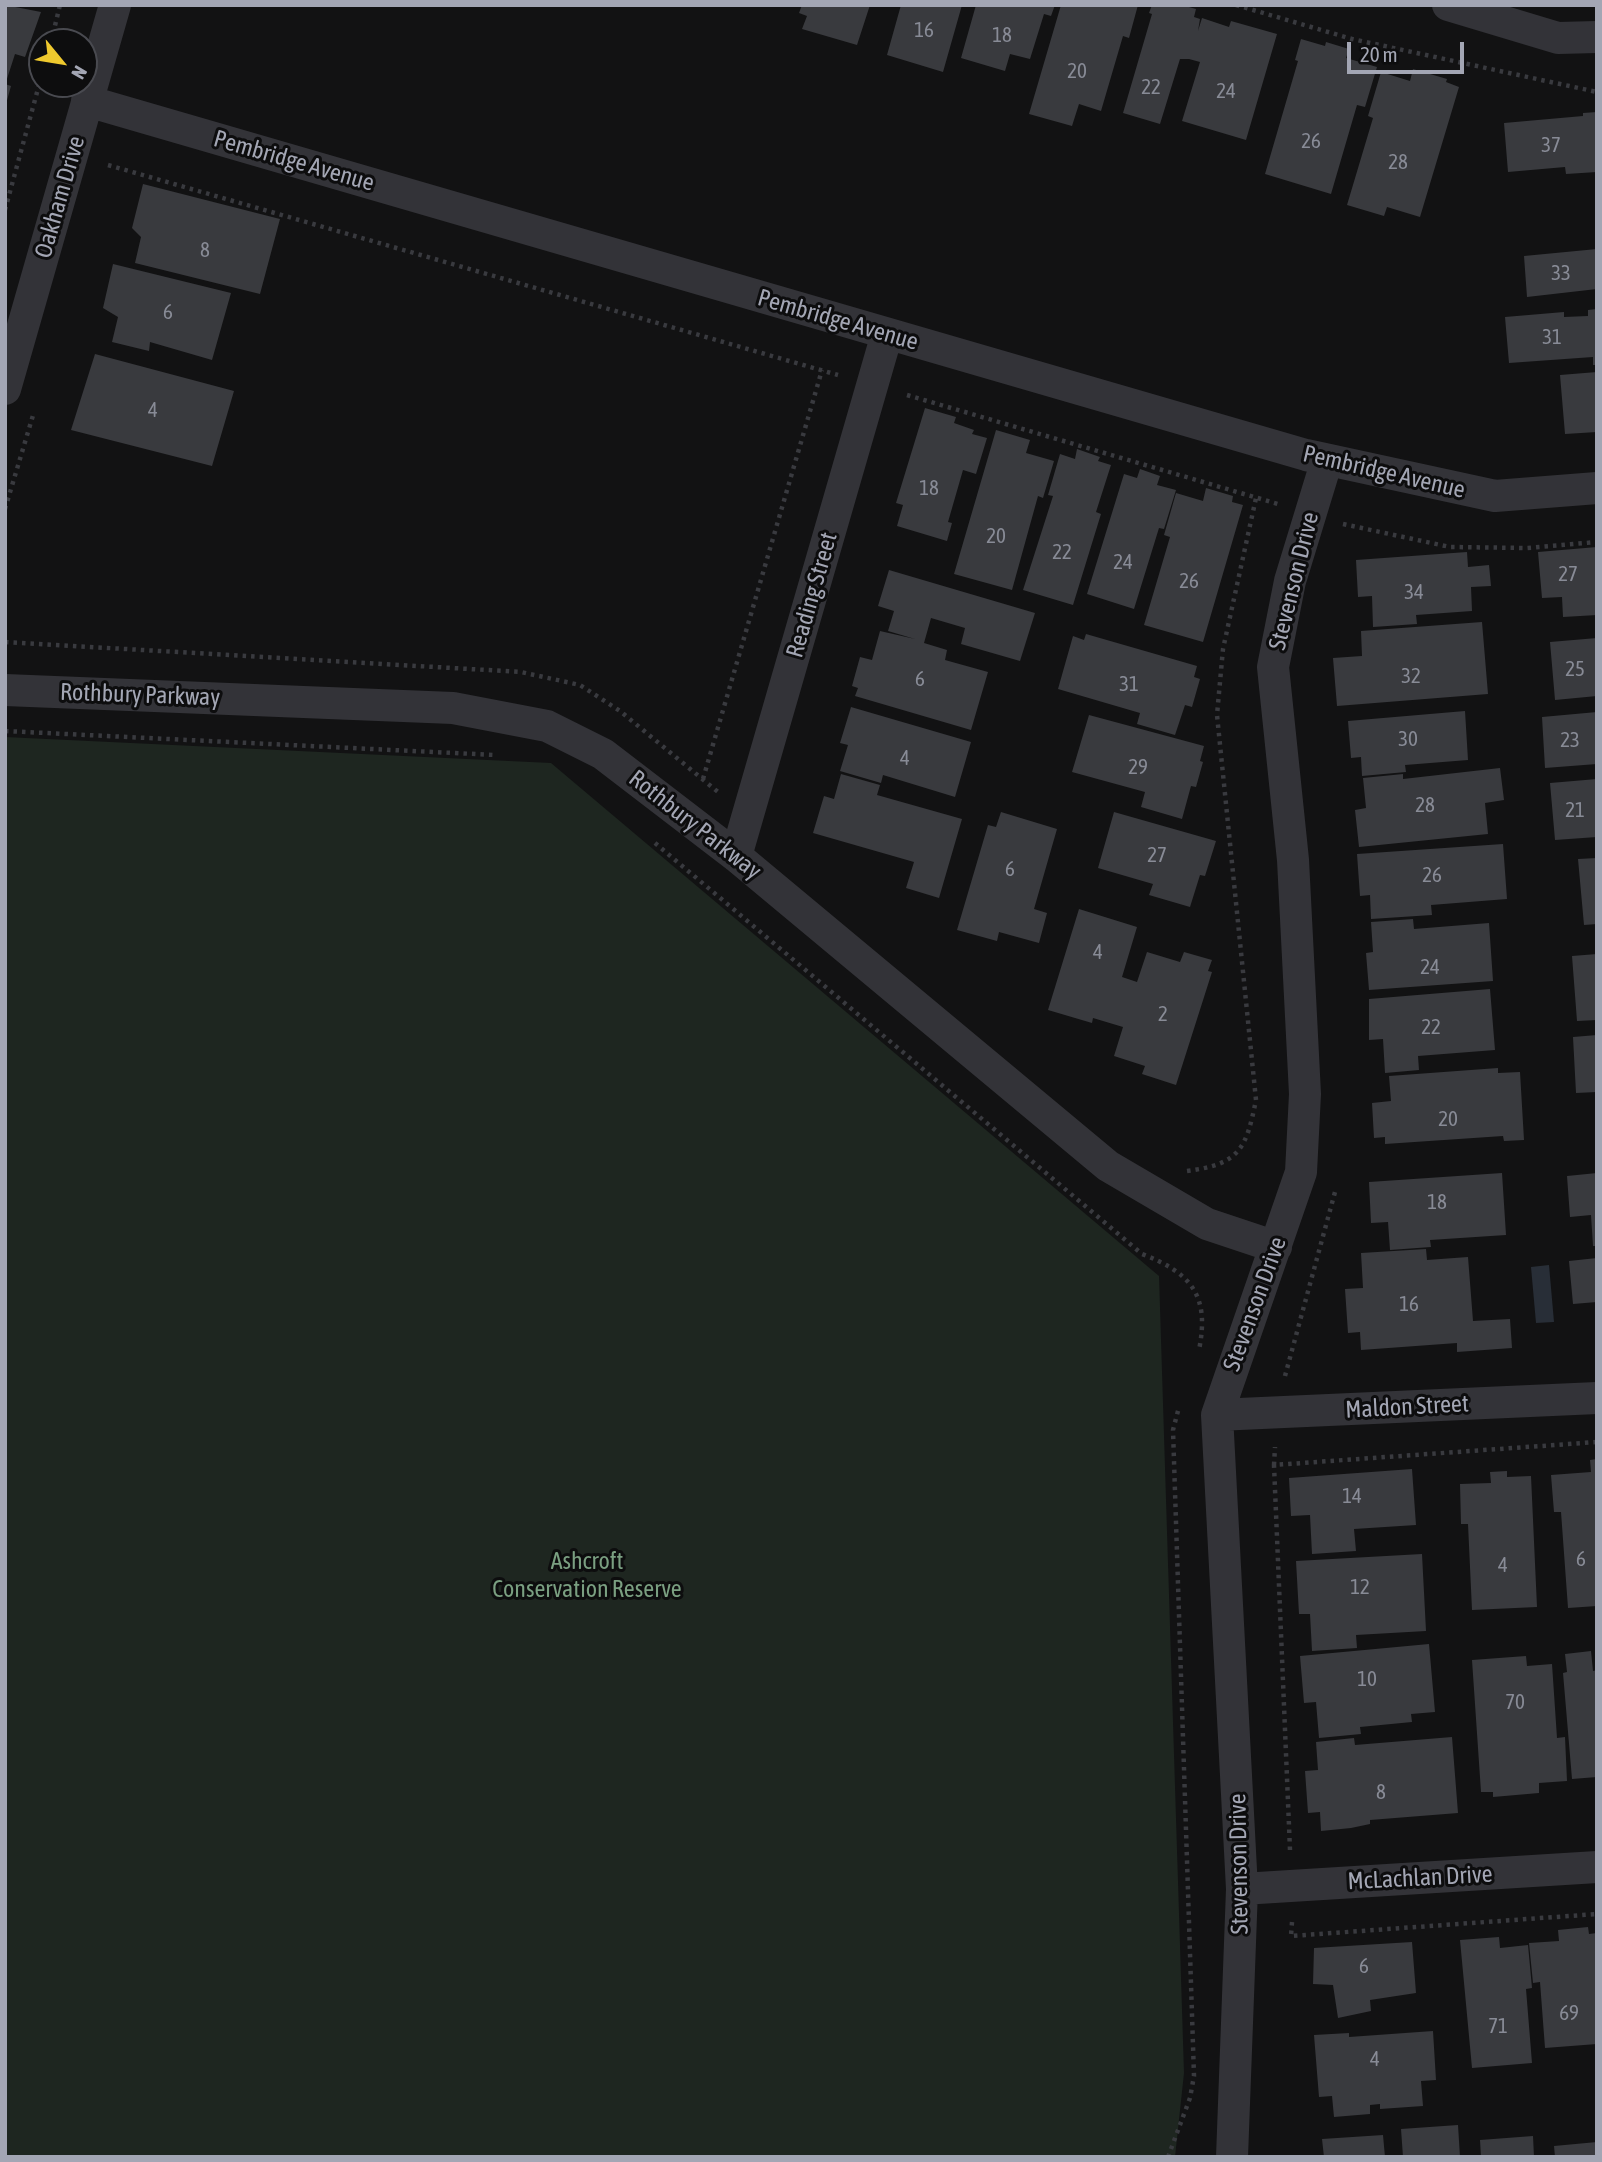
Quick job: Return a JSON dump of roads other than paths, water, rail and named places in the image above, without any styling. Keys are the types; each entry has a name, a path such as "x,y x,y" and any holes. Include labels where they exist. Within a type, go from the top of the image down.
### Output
{"street":[{"name":"Oakham Drive","path":"5,389 115,5"},
{"path":"1448,5 1558,38 1597,37"},
{"name":"Pembridge Avenue","path":"87,101 1327,460 1495,496 1597,488"},
{"name":"Reading Street","path":"736,856 887,334"},
{"name":"Stevenson Drive","path":"1231,2157 1242,1889 1217,1416 1301,1172 1305,1094 1293,860 1273,667 1290,581 1327,460"},
{"name":"Rothbury Parkway","path":"5,690 453,708 547,726 603,754 736,856 1108,1166 1208,1224 1276,1247"},
{"name":"Maldon Street","path":"1217,1416 1597,1398"},
{"name":"McLachlan Drive","path":"1242,1889 1597,1867"}],"park label":[{"name":"Ashcroft Conservation Reserve","path":"587,1575"}]}
